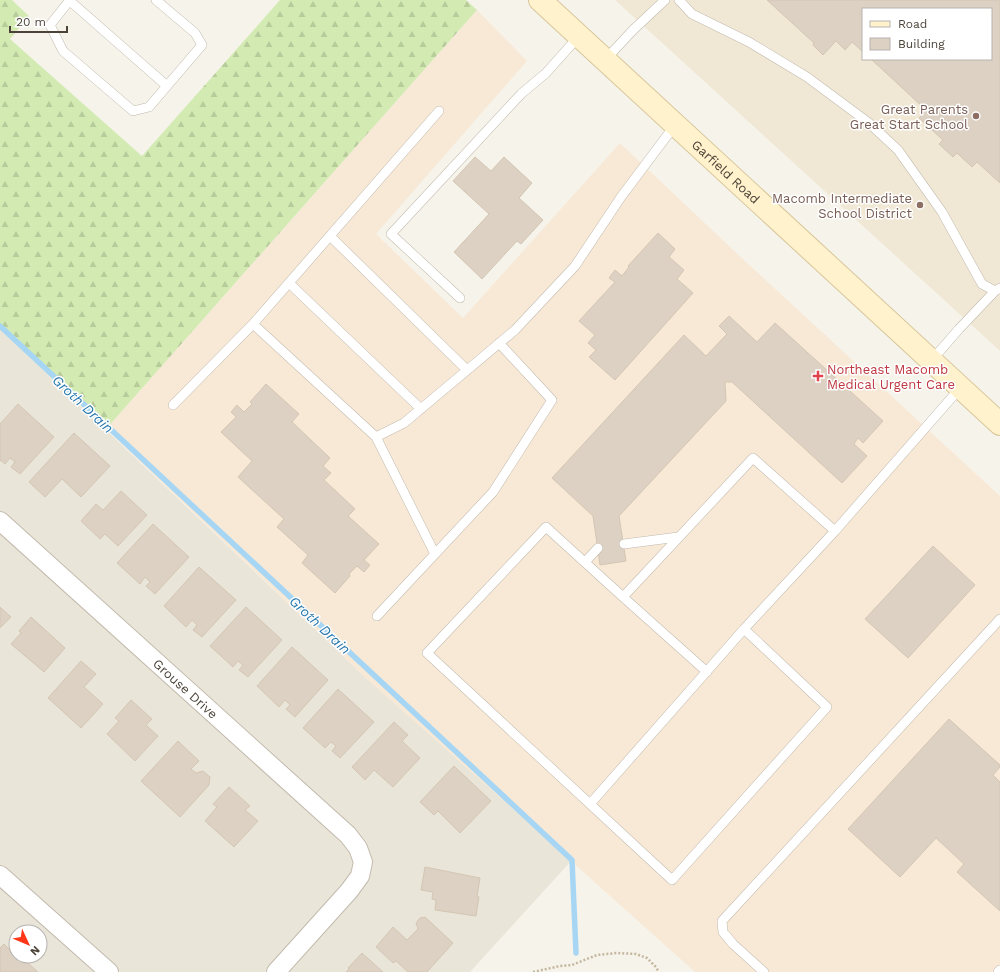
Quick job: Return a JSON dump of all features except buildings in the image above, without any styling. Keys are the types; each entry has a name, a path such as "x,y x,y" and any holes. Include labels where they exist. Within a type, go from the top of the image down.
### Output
{"main road":[{"name":"Garfield Road","path":"540,0 1000,424"}],"street":[{"name":"Grouse Drive","path":"0,521 348,835 358,848 363,862 360,876 349,891 276,972"},
{"path":"0,875 108,972"}],"lane":[{"path":"156,0 195,33 202,45 167,86 149,107 133,111 63,50 50,25 70,0 167,86"},
{"path":"605,60 633,30 665,0"},
{"path":"679,0 692,14 749,42 807,77 869,123 898,150 942,212 982,284 997,289 931,361"},
{"path":"460,298 391,234 521,94 546,73 579,36"},
{"path":"173,404 254,324 439,111"},
{"path":"376,438 404,423 515,330 575,266 620,197 675,125"},
{"path":"330,236 467,370"},
{"path":"289,282 421,409"},
{"path":"254,324 376,438 435,554"},
{"path":"376,616 493,492 552,400 499,343"},
{"path":"590,804 744,629 835,531 961,387"},
{"path":"623,597 753,458 835,531"},
{"path":"707,672 546,527 427,653 672,880 827,707 744,629"},
{"path":"624,544 678,537"},
{"path":"585,562 598,548"},
{"path":"764,972 733,944 723,932 722,921 1000,619"}],"path":[{"path":"533,972 560,966 572,966 597,955 617,953 636,954 647,958 659,972"}],"shaded area":[{"name":"Macomb Intermediate School District","path":"615,0 1000,0 1000,351"},
{"path":"477,10 527,61 376,234 463,318 620,143 746,262 1000,496 1000,972 695,972 365,677 106,429"},
{"path":"0,329 365,677 572,860 470,972 0,972"}],"green space":[{"path":"0,0 12,0 29,16 10,39 142,156 280,0 466,0 477,10 106,429 0,329"}],"waterway":[{"name":"Groth Drain","path":"0,326 572,860 576,953"}],"place":[{"name":"Great Parents Great Start School","path":"976,116"},
{"name":"Macomb Intermediate School District","path":"920,205"},
{"name":"Northeast Macomb Medical Urgent Care","path":"818,376"}]}
